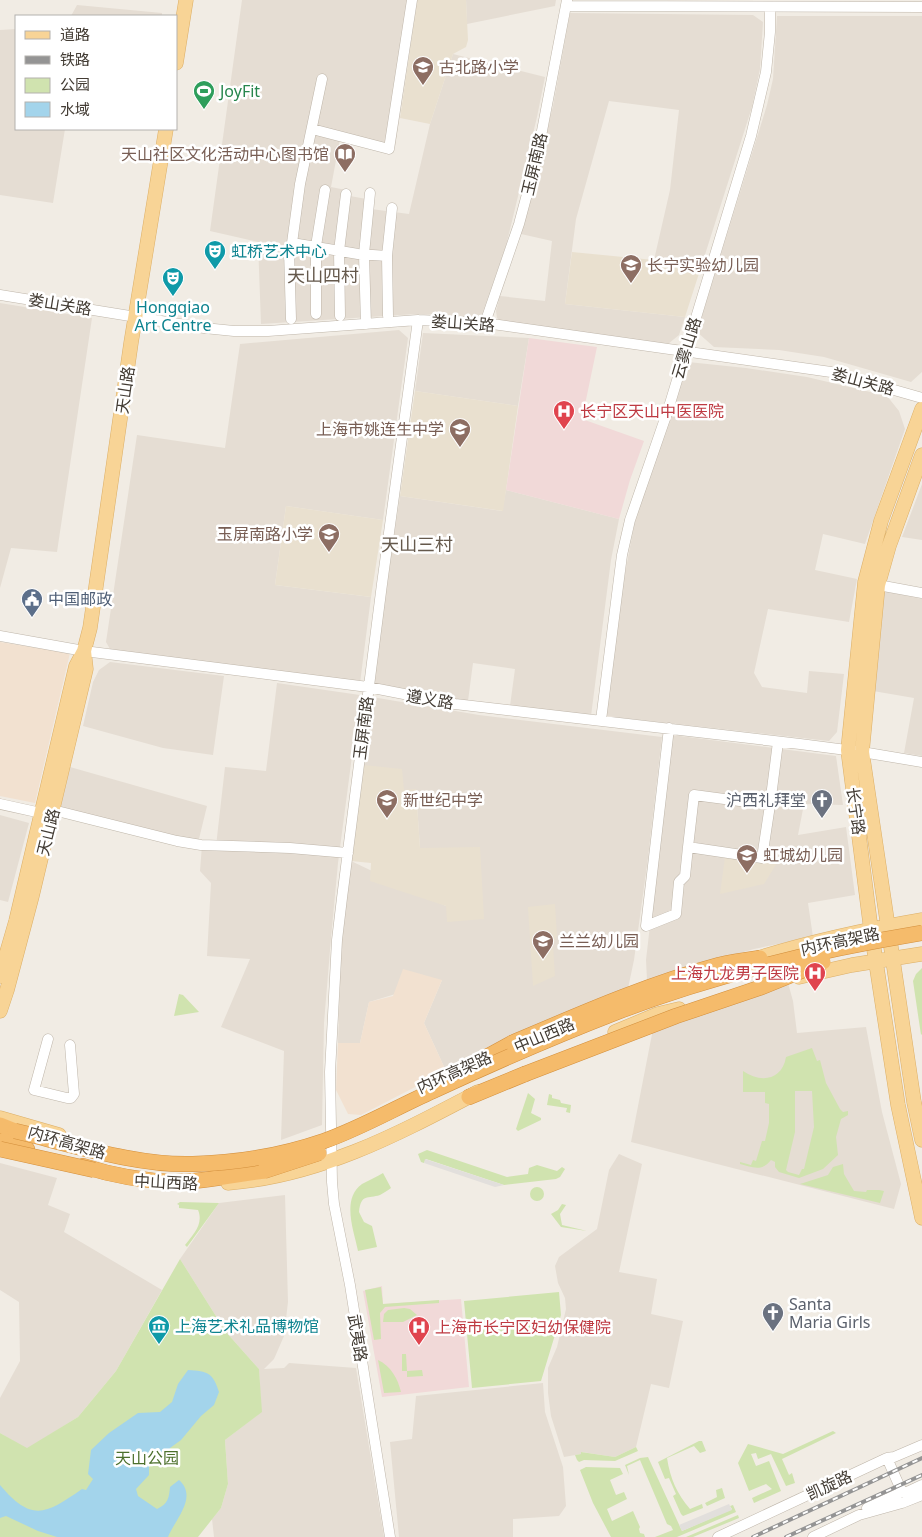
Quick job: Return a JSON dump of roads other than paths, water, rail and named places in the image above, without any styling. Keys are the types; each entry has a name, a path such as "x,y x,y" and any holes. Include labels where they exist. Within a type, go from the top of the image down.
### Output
{"highway":[{"name":"内环高架路","path":"5,1128 140,1161 165,1164 194,1164 246,1159 297,1149 347,1132 511,1056 617,1012 680,989 890,932 922,933"},
{"path":"459,1072 512,1042 601,1005 656,985 719,965 890,932"},
{"name":"内环高架路","path":"0,1140 94,1170 149,1180 174,1182 200,1181 264,1171 330,1149 434,1099 620,1021 683,999 761,976 922,943"},
{"path":"469,1097 676,1016 759,988 823,962"},
{"path":"0,1148 94,1170"}],"main road":[{"path":"178,50 186,0"},
{"name":"天山路","path":"0,976 86,669 84,651 90,628 166,130"},
{"name":"长宁路","path":"922,409 881,521 865,582 848,750 871,930 898,1105 922,1218"},
{"name":"长宁路","path":"922,455 889,546 878,585 862,752 890,932 892,958 922,1140"},
{"name":"天山路","path":"0,1011 20,943 47,812"},
{"name":"中山西路","path":"0,1118 104,1149 171,1157 208,1159 248,1156 293,1148 331,1138 459,1072 572,1023 675,984 786,949 871,930 890,932 922,920"},
{"path":"876,962 922,954"},
{"name":"中山西路","path":"0,1148 145,1185 177,1186 255,1181 293,1172 352,1154 520,1070 658,1014 774,982 876,962"}],"street":[{"path":"312,129 389,149 412,0"},
{"path":"566,3 770,7 922,7"},
{"name":"玉屏南路","path":"485,323 520,224 536,157 566,3"},
{"name":"云雾山路","path":"600,720 622,554 630,520 668,410 758,111 766,72 770,32 770,7"},
{"path":"291,320 289,249 292,243 300,184 322,79"},
{"path":"316,314 316,246 325,190"},
{"path":"366,324 364,254 370,193"},
{"path":"340,316 339,251 346,194"},
{"path":"388,316 387,256 392,208"},
{"path":"292,243 339,251 387,256"},
{"name":"娄山关路","path":"0,295 204,328 234,331 268,331 418,320 485,323 831,372 922,398"},
{"name":"玉屏南路","path":"331,1138 330,1072 337,940 368,687 418,320"},
{"path":"878,585 922,593"},
{"name":"遵义路","path":"0,636 84,651 368,687 455,704 848,750 922,762"},
{"path":"669,728 646,926 676,914 679,882 685,876 694,795 770,805"},
{"path":"688,847 762,858 778,742"},
{"path":"0,804 47,812 201,845 290,848 348,853"},
{"path":"48,1039 34,1090 67,1098 71,1098 74,1094 70,1045"},
{"name":"武夷路","path":"331,1138 334,1204 350,1285 390,1537"},
{"name":"凯旋路","path":"718,1537 887,1458 894,1458 922,1445"},
{"path":"887,1458 902,1492"},
{"path":"802,1537 902,1492 922,1486"},
{"path":"813,1537 859,1515 902,1503 922,1494"}],"water":[{"path":"188,1370 205,1372 212,1377 219,1392 214,1405 201,1416 181,1440 170,1448 165,1460 149,1466 149,1475 136,1489 138,1496 157,1509 164,1505 167,1500 170,1487 179,1480 184,1487 186,1500 184,1508 168,1537 57,1537 38,1531 6,1516 0,1518 0,1485 21,1505 31,1510 40,1511 49,1509 82,1489 86,1490 93,1479 88,1474 91,1450 109,1433 138,1413 160,1412 172,1402 178,1384"}],"railway":[{"path":"753,1537 922,1458"},
{"path":"786,1537 922,1475"}],"place":[{"name":"古北路小学","path":"423,86"},
{"name":"JoyFit","path":"204,110"},
{"name":"天山社区文化活动中心图书馆","path":"345,173"},
{"name":"虹桥艺术中心","path":"215,270"},
{"name":"长宁实验幼儿园","path":"631,284"},
{"name":"Hongqiao Art Centre","path":"173,297"},
{"name":"长宁区天山中医医院","path":"564,430"},
{"name":"上海市姚连生中学","path":"460,448"},
{"name":"玉屏南路小学","path":"329,553"},
{"name":"中国邮政","path":"32,618"},
{"name":"新世纪中学","path":"387,819"},
{"name":"沪西礼拜堂","path":"822,819"},
{"name":"虹城幼儿园","path":"747,874"},
{"name":"兰兰幼儿园","path":"543,960"},
{"name":"上海九龙男子医院","path":"815,992"},
{"name":"Santa Maria Girls","path":"773,1332"},
{"name":"上海艺术礼品博物馆","path":"159,1345"},
{"name":"上海市长宁区妇幼保健院","path":"419,1346"}],"district":[{"name":"天山四村","path":"323,276"},
{"name":"天山三村","path":"417,545"}],"park label":[{"name":"天山公园","path":"147,1458"}]}
